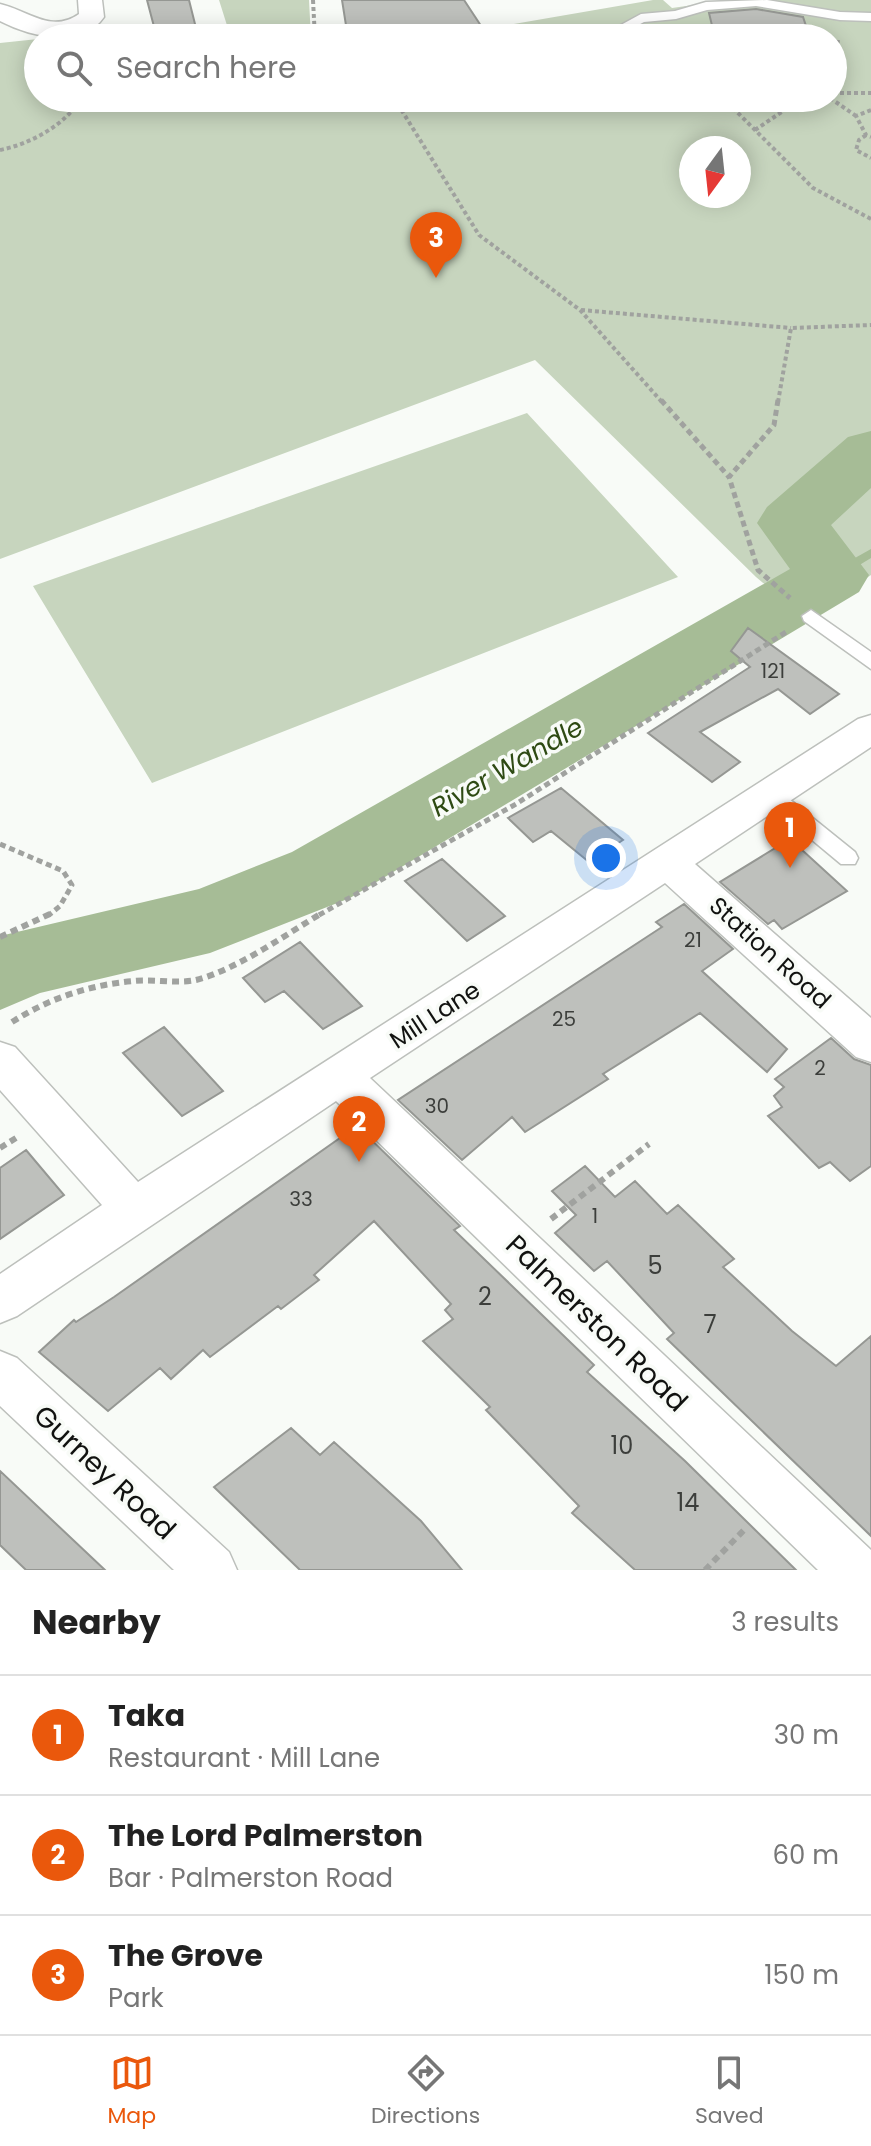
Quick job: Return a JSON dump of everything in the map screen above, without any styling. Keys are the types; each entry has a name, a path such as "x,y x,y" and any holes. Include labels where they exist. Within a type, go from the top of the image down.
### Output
{"street":[{"path":"85,24 92,17 90,0"},
{"path":"0,11 24,24"},
{"name":"Mill Lane","path":"0,1301 134,1209 871,729"},
{"name":"Station Road","path":"668,863 871,1044"},
{"path":"0,1060 134,1209"},
{"name":"Palmerston Road","path":"340,1077 855,1570"},
{"name":"Gurney Road","path":"0,1374 211,1570"}],"lane":[{"path":"834,0 840,16"},
{"path":"630,24 641,18 676,15 706,6 756,2 840,16 871,17"},
{"path":"811,616 871,662"},
{"path":"771,795 848,858"}],"path":[{"path":"313,0 314,24"},
{"path":"839,24 840,16"},
{"path":"847,95 871,93"},
{"path":"847,108 856,116 868,136 859,140 856,150 871,158"},
{"path":"856,116 871,110"},
{"path":"0,150 10,149 52,127 70,112"},
{"path":"403,112 479,235 580,310 729,477 758,570 794,601"},
{"path":"737,112 813,188 871,219"},
{"path":"755,130 782,112"},
{"path":"580,310 791,328 871,325"},
{"path":"729,477 774,425 791,328"},
{"path":"0,1029 40,1004 80,989 134,981 195,980 233,964 516,804 811,616"},
{"path":"0,844 63,871 72,885 65,903 54,914 0,937"},
{"path":"516,1245 649,1144"},
{"path":"705,1570 777,1496"}],"green space":[{"path":"219,0 309,0 310,24 227,24"},
{"path":"653,0 663,0 672,8 729,0 871,0 871,575 806,619 756,577 535,360 0,559 0,43 24,40 24,112 847,112 847,24 514,24"},
{"path":"527,413 678,577 152,783 33,586"}],"building":[{"path":"147,0 189,0 195,24 153,24"},
{"path":"342,0 464,0 480,24 346,24"},
{"path":"756,9 803,17 805,24 712,24 709,13"},
{"path":"748,628 839,694 810,714 778,689 700,732 740,762 712,782 648,733 750,667 731,651"},
{"path":"561,788 623,840 589,862 551,831 533,842 508,818"},
{"path":"790,839 847,891 782,929 774,920 768,924 720,882"},
{"path":"442,859 505,916 467,941 405,881"},
{"path":"684,904 733,949 702,971 787,1049 767,1072 700,1013 603,1074 608,1079 525,1132 512,1117 462,1160 398,1100 662,927 656,922"},
{"path":"300,942 362,1006 323,1029 284,991 265,1002 243,978"},
{"path":"164,1027 223,1091 182,1116 123,1053"},
{"path":"831,1038 854,1059 871,1065 871,1166 850,1181 830,1162 819,1168 768,1116 782,1107 774,1096 784,1087 775,1079"},
{"path":"357,1126 460,1226 454,1230 594,1365 587,1372 685,1461 796,1570 635,1570 572,1513 579,1506 486,1410 490,1407 423,1341 453,1319 445,1310 451,1304 374,1221 314,1275 319,1280 281,1309 278,1306 210,1357 203,1350 171,1379 160,1368 108,1411 39,1352 74,1320 76,1322 114,1297"},
{"path":"26,1150 64,1195 0,1239 0,1168"},
{"path":"585,1166 615,1197 635,1181 667,1214 678,1205 734,1259 723,1267 792,1331 836,1366 871,1336 871,1536 667,1339 674,1333 607,1261 594,1271 555,1233 576,1215 552,1191"},
{"path":"291,1428 320,1455 334,1442 421,1521 462,1570 300,1570 214,1487"},
{"path":"0,1471 105,1570 26,1570 0,1545"}],"waterway":[{"name":"River Wandle","path":"0,975 18,964 210,920 321,875 834,575 791,523 871,452"},
{"path":"834,575 871,553"}],"place":[{"name":"The Grove","path":"436,278"},
{"name":"Taka","path":"790,868"},
{"name":"The Lord Palmerston","path":"359,1162"}]}
